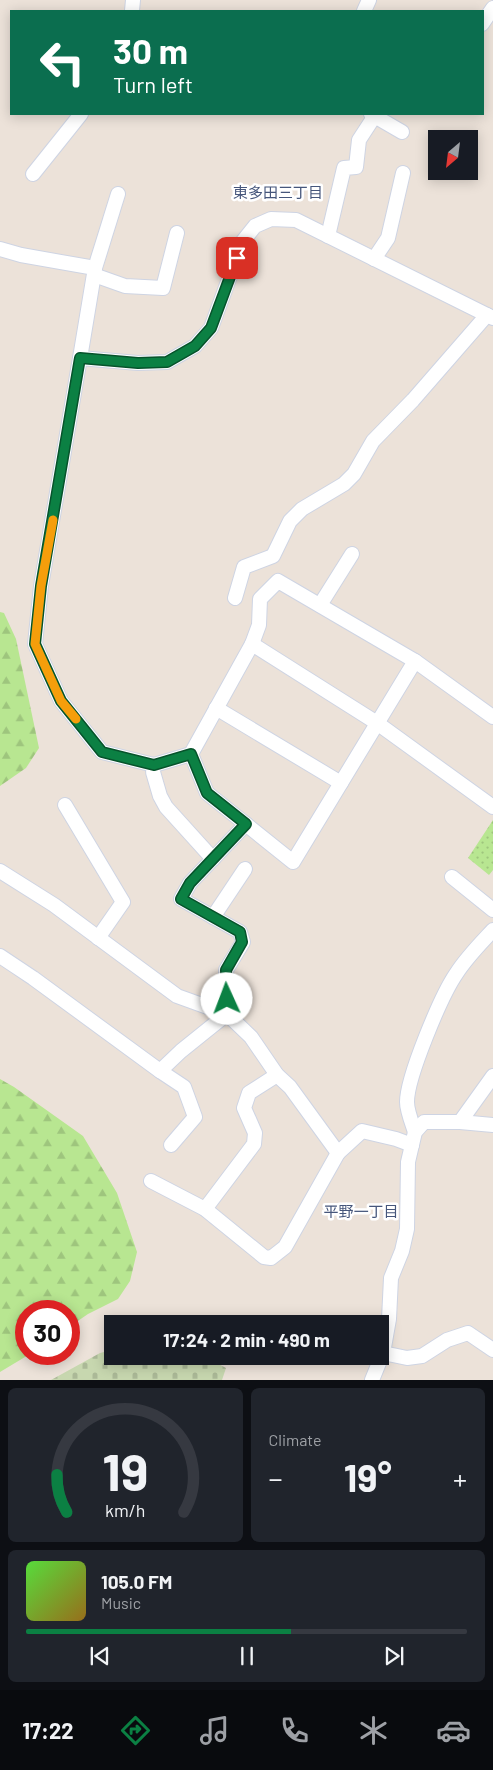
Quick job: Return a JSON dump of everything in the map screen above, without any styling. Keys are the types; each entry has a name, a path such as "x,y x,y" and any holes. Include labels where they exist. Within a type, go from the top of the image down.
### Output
{"street":[{"path":"484,21 493,7 489,0"},
{"path":"33,174 80,115"},
{"path":"328,236 344,168 356,167 359,140 373,115 402,132"},
{"path":"374,259 388,238 403,173"},
{"path":"118,194 95,272 41,586 35,644 61,701 102,752 154,765 191,754 252,644 259,625 260,599 278,581 416,661 493,717"},
{"path":"80,358 138,363 167,362 195,346 211,328 243,241 255,226 271,219 296,220 490,317 373,441 354,474 344,484 302,510 290,521 273,556 244,567 235,598"},
{"path":"0,250 95,272 125,286 164,288 178,234"},
{"path":"320,605 352,554"},
{"path":"252,644 377,723 493,807"},
{"path":"191,754 207,793 294,862 416,661"},
{"path":"216,708 341,783"},
{"path":"154,772 160,796 166,807 213,859"},
{"path":"65,805 123,902 98,938"},
{"path":"227,1014 226,970 242,942 240,932 181,899 190,883 246,824"},
{"path":"213,917 245,869"},
{"path":"0,872 54,905 177,996 227,1014 251,1037 277,1075 290,1087 338,1153"},
{"path":"452,877 493,910"},
{"path":"413,1139 407,1103 416,1065 444,995 456,973 493,930"},
{"path":"0,956 184,1087 195,1116 171,1145"},
{"path":"160,1071 181,1051 227,1014"},
{"path":"205,1209 254,1144 255,1133 244,1108 249,1093 277,1075"},
{"path":"460,1122 493,1076"},
{"path":"389,1318 391,1278 402,1251 407,1229 408,1162 413,1139 424,1122 460,1122 493,1125"},
{"path":"151,1181 205,1209 264,1257 271,1258 285,1246 338,1153 362,1131 396,1139 413,1139"},
{"path":"389,1354 406,1358 422,1356 447,1340 468,1333 493,1350"},
{"path":"372,1380 378,1365"}],"green space":[{"path":"0,612 4,613 16,639 39,748 26,768 0,786"},
{"path":"493,820 493,870 489,875 468,858"},
{"path":"0,1079 83,1136 117,1193 137,1252 130,1281 118,1299 80,1319 80,1300 15,1300 15,1363 0,1372"},
{"path":"104,1352 104,1365 220,1365 226,1368 222,1380 51,1380"}],"slow traffic":[{"path":"53,520 41,586 35,644 61,701 76,719"}],"district":[{"name":"東多田三丁目","path":"278,193"},
{"name":"平野一丁目","path":"361,1212"}],"route":[{"path":"227,999 226,970 242,942 240,932 181,899 190,883 246,824 207,793 191,754 154,765 102,752 61,701 35,644 41,586 80,358 138,363 167,362 195,346 211,328 237,258"}]}
